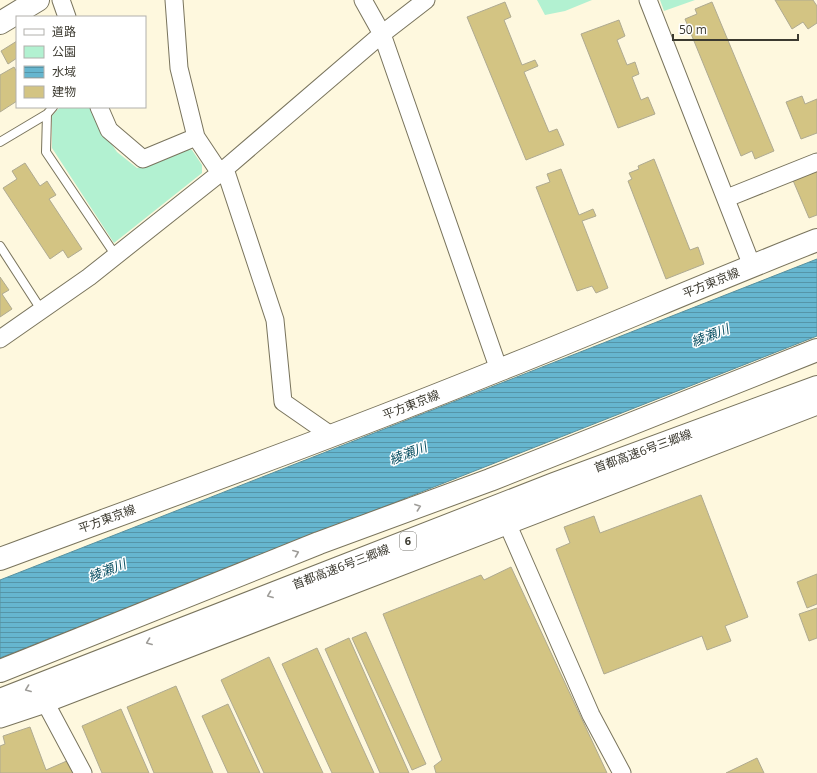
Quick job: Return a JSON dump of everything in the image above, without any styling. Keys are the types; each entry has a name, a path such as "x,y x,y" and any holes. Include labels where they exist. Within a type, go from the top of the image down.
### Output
{"main road":[{"path":"0,22 38,0"},
{"name":"平方東京線","path":"0,559 332,436 499,370 817,240"},
{"path":"0,673 319,543 490,480 817,350"},
{"path":"490,480 621,438 817,365"},
{"name":"首都高速6号三郷線","path":"0,673 817,386"},
{"name":"首都高速6号三郷線","path":"0,700 554,484 817,386"}],"street":[{"path":"61,0 67,16"},
{"path":"174,0 179,68 196,137 222,171 275,320 283,402 332,436"},
{"path":"363,0 382,34 499,370"},
{"path":"0,339 42,311 116,256 222,171 382,34 426,0"},
{"path":"648,0 727,198 752,266"},
{"path":"99,108 109,130 143,159 196,137"},
{"path":"727,198 817,162"},
{"path":"0,717 45,702 817,404"},
{"path":"507,523 591,715 622,773"},
{"path":"45,702 83,773"}],"lane":[{"path":"0,142 47,114 52,108"},
{"path":"47,114 46,152 116,256"},
{"path":"0,246 42,311"}],"green space":[{"path":"537,0 592,0 565,11 545,15"},
{"path":"660,0 695,0 664,11"},
{"path":"59,108 90,108 97,123 117,152 137,168 187,148 192,150 202,165 202,173 114,243 52,148 52,116"}],"water":[{"name":"綾瀬川","path":"817,259 817,336 0,658 0,580"}],"building":[{"path":"775,0 813,0 817,6 817,23 808,29 803,22 792,29"},
{"path":"505,2 511,17 504,20 522,65 535,60 538,66 524,72 549,132 557,129 564,145 526,160 467,17"},
{"path":"712,2 774,151 755,159 752,151 741,156 685,19 697,14 695,9"},
{"path":"619,20 625,36 617,40 627,65 635,62 639,74 632,77 641,100 648,97 655,114 618,128 581,34"},
{"path":"16,42 16,59 8,64 1,51"},
{"path":"14,67 16,70 16,102 0,112 0,75"},
{"path":"802,96 805,104 817,99 817,133 801,139 786,102"},
{"path":"654,159 690,250 698,247 704,264 666,279 628,181 632,179 629,173 639,169 638,166"},
{"path":"25,163 40,186 47,181 56,195 49,199 82,249 68,258 63,250 50,259 3,188 17,179 12,171"},
{"path":"817,168 817,215 809,218 792,178"},
{"path":"561,169 579,215 593,209 596,216 582,221 608,288 596,293 592,286 577,291 536,187 550,182 547,174"},
{"path":"0,277 9,290 2,294 12,309 0,317"},
{"path":"701,495 748,617 725,626 731,641 707,650 702,636 604,674 556,549 570,543 564,527 594,516 600,533"},
{"path":"511,567 607,773 436,773 434,766 442,760 383,614 481,575 484,580"},
{"path":"817,574 817,604 807,608 797,582"},
{"path":"817,608 817,638 809,641 799,614"},
{"path":"366,632 426,764 412,770 352,638"},
{"path":"349,638 409,773 380,773 325,649"},
{"path":"317,648 374,773 332,773 282,664"},
{"path":"269,657 323,773 264,773 221,680"},
{"path":"176,686 213,773 154,773 127,707"},
{"path":"228,704 260,773 228,773 202,716"},
{"path":"121,709 149,773 102,773 82,726"},
{"path":"30,727 46,770 69,760 76,773 0,773 0,746 5,744 3,736"},
{"path":"757,758 764,773 726,773"}]}
